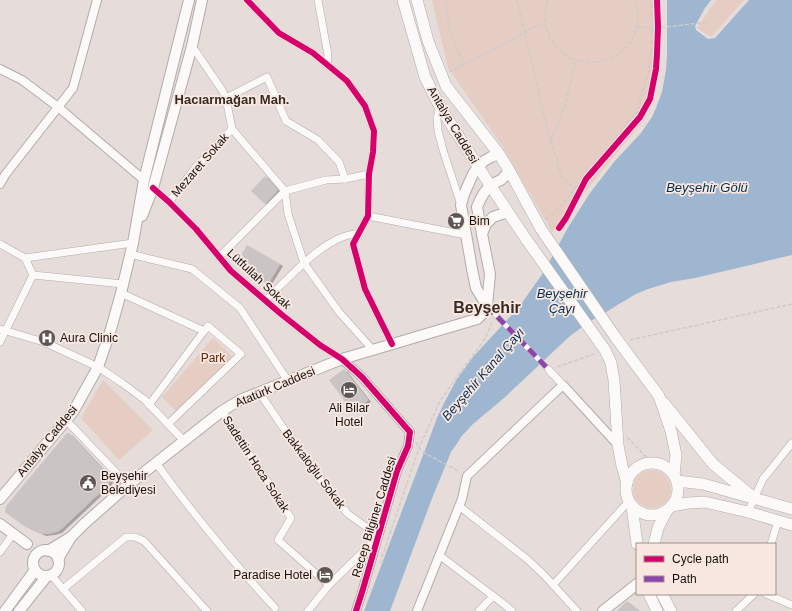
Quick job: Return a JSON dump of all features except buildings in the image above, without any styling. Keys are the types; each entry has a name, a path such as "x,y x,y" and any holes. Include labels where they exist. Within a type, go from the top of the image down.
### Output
{"main road":[{"name":"Antalya Caddesi","path":"0,499 72,412 98,367 111,329 122,289 133,242 144,180 189,0"},
{"name":"Antalya Caddesi","path":"133,242 153,188 192,46 202,0"},
{"name":"Antalya Caddesi","path":"402,0 425,77 440,107 526,239 604,348 611,363 614,380 618,445 627,483"},
{"name":"Antalya Caddesi","path":"417,0 428,41 446,86 499,154 539,227 618,341 659,396 713,464 754,498"},
{"path":"487,306 476,288 461,205 472,174 487,159 499,154"},
{"path":"487,306 490,274 478,207 480,200 490,185 501,180 509,170"},
{"path":"144,180 153,188"},
{"path":"482,234 486,224 493,216 508,212"},
{"name":"Atatürk Caddesi","path":"71,537 128,484 222,411 240,400 342,359 477,319 482,315 487,306"},
{"path":"654,543 658,528 675,500 678,488 675,478 676,455 671,430 659,396"},
{"path":"637,543 631,504 626,491 627,483 630,475 636,469 652,463 661,465 668,469 675,478 703,484 792,509"},
{"path":"631,504 638,511 652,515 660,514 669,508 688,503 705,502 748,512 792,525"},
{"path":"0,524 41,553 54,553 58,559 59,565 56,572 49,576 19,611"},
{"path":"49,576 41,575 35,570 33,565 41,553 71,537"},
{"path":"58,559 71,537"},
{"path":"5,611 35,570"},
{"path":"603,611 636,585"},
{"path":"649,595 657,611"},
{"path":"663,595 671,611"}],"street":[{"path":"0,184 2,174 72,88 97,0"},
{"path":"247,0 279,33 313,53 347,81 365,106 374,130 373,152 369,174 368,216 354,244 365,289 392,344"},
{"path":"318,0 328,55 327,65"},
{"path":"192,46 226,98 232,129 285,192 288,214 304,263 339,312 374,350"},
{"path":"0,69 22,80 58,107 144,180"},
{"path":"226,98 267,77 286,121 318,140 339,162 345,179"},
{"path":"440,107 437,118 438,131 461,205"},
{"name":"Mezaret Sokak","path":"169,202 195,168 232,129"},
{"path":"219,257 285,192 326,180 345,179 369,174"},
{"name":"Lütfullah Sokak","path":"153,188 196,229 230,271 320,345 342,359"},
{"path":"368,216 466,235"},
{"path":"265,301 304,263 323,247 336,239 349,234 359,234"},
{"path":"25,258 133,242"},
{"path":"0,244 25,258 33,275"},
{"path":"130,254 192,269 240,308 288,381"},
{"path":"33,275 122,289 204,331"},
{"path":"0,342 3,329 33,275"},
{"path":"487,306 564,385 618,445"},
{"path":"149,405 208,326 241,354 168,424"},
{"path":"3,329 44,342 98,367 122,383 149,405 184,441"},
{"name":"Recep Bilginer Caddesi","path":"342,359 362,377 410,432 408,446 397,471 356,611"},
{"path":"417,611 462,499 467,476 564,385"},
{"name":"Bakkaloğlu Sokak","path":"259,392 323,484 348,514 379,536"},
{"name":"Sadettin Hoca Sokak","path":"222,411 291,518 278,540 329,585"},
{"path":"66,420 128,484"},
{"path":"748,512 763,479 792,443"},
{"path":"156,463 224,551 276,610"},
{"path":"554,585 631,504"},
{"path":"459,506 546,576 577,611"},
{"path":"771,543 778,521"},
{"path":"0,552 13,534"},
{"path":"308,611 329,585 379,536"},
{"path":"63,589 126,537 135,537 144,541 207,611"},
{"path":"439,555 512,611"},
{"path":"49,576 63,589 82,611"},
{"path":"736,611 753,595"},
{"path":"768,595 792,605"},
{"path":"479,611 493,596"}],"path":[{"path":"446,0 449,29 464,65"},
{"path":"517,0 524,33 561,176 575,189"},
{"path":"548,0 545,10 545,22 551,41 562,53 576,61 590,63 604,61 617,56 627,46 635,34 637,27 637,5 635,0"},
{"path":"539,227 555,212 575,189 637,111 649,71 657,27 651,0"},
{"path":"657,0 657,54"},
{"path":"442,75 545,22"},
{"path":"637,27 657,27 708,22"},
{"path":"551,141 564,108 576,61"},
{"path":"655,75 656,68"},
{"path":"576,199 586,179 644,111"},
{"path":"618,341 626,341 792,304"},
{"path":"379,565 419,448 440,401 485,339 497,316"},
{"path":"549,370 604,348"},
{"path":"617,427 652,463"},
{"path":"424,452 453,468"}],"green space":[{"path":"432,0 656,0 658,39 645,119 552,232 503,147 448,68"},
{"path":"716,0 744,0 711,37 697,28"},
{"name":"Park","path":"213,338 233,357 177,412 162,397"},
{"path":"103,380 153,430 119,460 81,418"},
{"path":"648,470 656,470 666,475 670,482 670,496 666,503 656,508 648,508 638,503 636,500 633,493 633,485 638,475 641,473"}],"water":[{"name":"Beyşehir Gölü","path":"667,0 711,0 695,26 696,30 708,39 715,38 749,0 792,0 792,255 695,278 671,282 648,289 636,294 589,322 570,336 504,398 473,424 461,437 451,452 431,501 390,611 364,611 437,418 457,379 473,357 519,307 543,273 569,226 590,193 614,162 641,133 652,117 662,92 666,70"}],"marked path":[{"path":"487,306 549,370"}],"cycle path":[{"path":"247,0 279,33 313,53 347,81 365,106 374,131 373,152 369,174 368,216 353,244 365,289 392,344"},
{"path":"559,228 566,218 586,179 640,117 650,99 656,69 658,27 657,0"},
{"path":"153,188 196,229 231,271 281,314 320,345 342,359 362,377 410,432 408,446 397,471 356,611"}],"place":[{"name":"Bim","path":"456,221"},
{"name":"Aura Clinic","path":"47,338"},
{"name":"Ali Bilar Hotel","path":"349,390"},
{"name":"Beyşehir Belediyesi","path":"88,483"},
{"name":"Paradise Hotel","path":"325,575"}],"district":[{"name":"Hacıarmağan Mah.","path":"232,99"},
{"name":"Beyşehir","path":"487,307"}],"water label":[{"name":"Beyşehir Çayı","path":"562,300"},
{"name":"Beyşehir Kanal Çayı","path":"483,374"}]}
